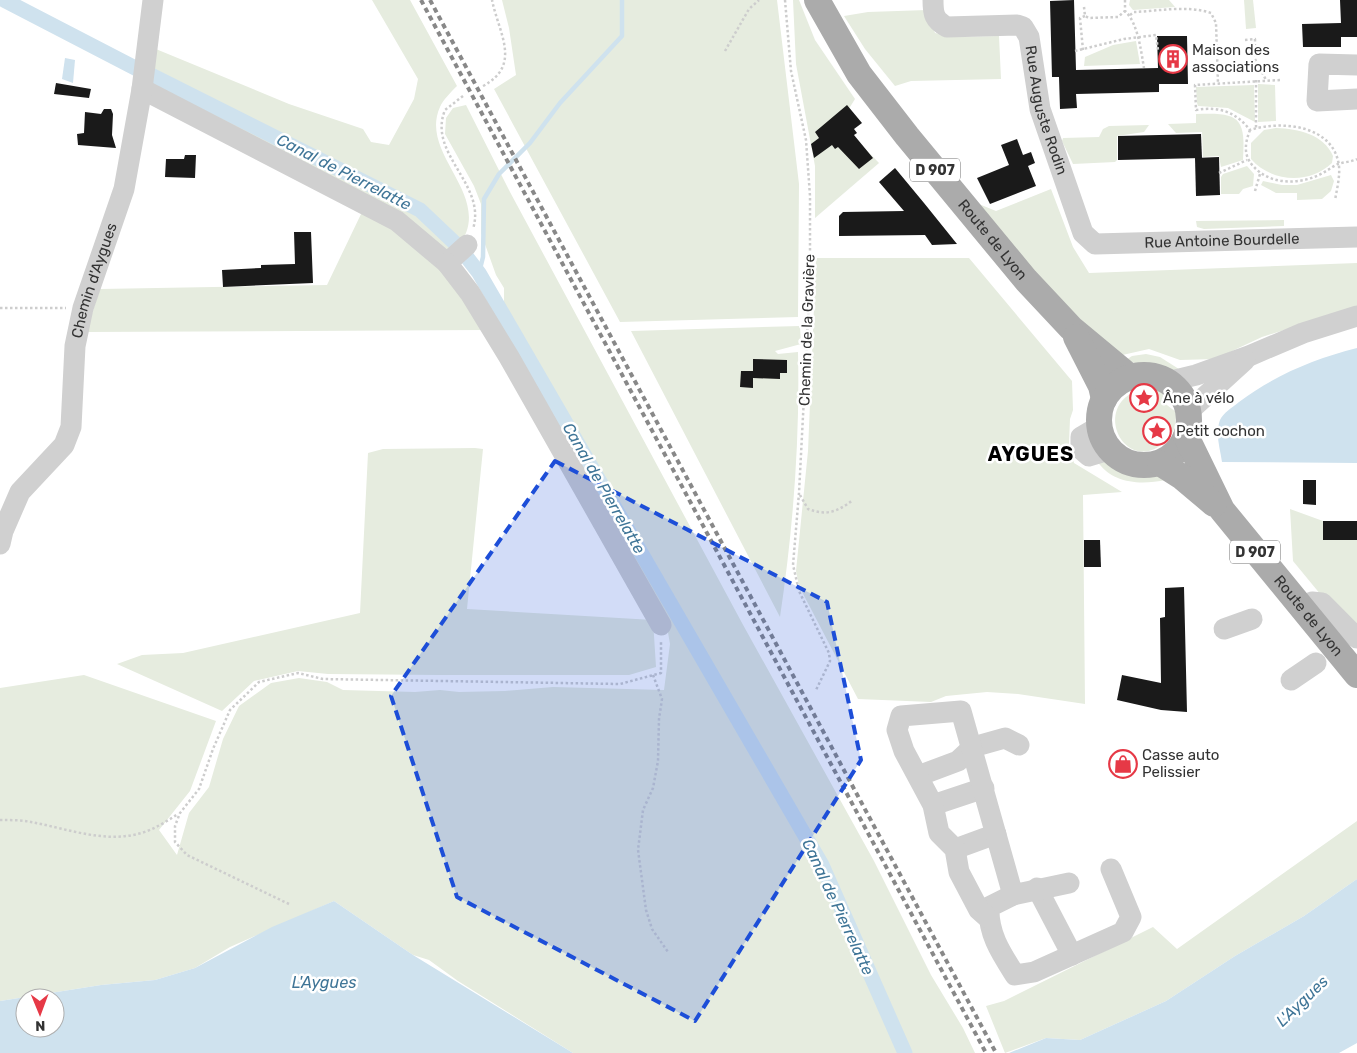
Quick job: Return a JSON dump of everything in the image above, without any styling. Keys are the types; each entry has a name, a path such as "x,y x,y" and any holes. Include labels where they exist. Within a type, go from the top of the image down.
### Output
{"main road":[{"name":"Route de Lyon","path":"817,0 859,74 907,136 1026,280 1071,328 1130,377"},
{"name":"Route de Lyon","path":"1071,328 1097,376 1104,399"},
{"path":"1155,376 1167,382 1180,394 1187,424 1178,450 1160,463 1146,466 1132,464 1120,459 1109,450 1102,439 1098,427 1099,412 1104,399 1115,385 1130,377 1155,376"},
{"name":"Route de Lyon","path":"1187,424 1222,510"},
{"name":"Route de Lyon","path":"1160,463 1182,477 1222,510 1357,675"}],"street":[{"name":"Chemin d'Aygues","path":"0,544 2,531 20,492 64,445 71,427 75,346 83,308 124,189 142,89 153,0"},
{"name":"Rue Auguste Rodin","path":"933,0 934,16 938,22 947,27 1017,25 1023,28 1029,37 1040,109 1083,233 1088,240"},
{"path":"1357,65 1319,64 1317,101 1357,99"},
{"path":"142,89 397,221 456,255 470,293 509,357 661,626"},
{"name":"Rue Antoine Bourdelle","path":"1088,240 1103,246 1357,237"},
{"path":"1167,382 1196,376 1303,333 1357,316"},
{"path":"1187,424 1249,356"},
{"path":"1301,607 1312,602 1322,603 1357,638"},
{"path":"1224,630 1252,619"},
{"path":"1291,680 1316,663"},
{"path":"988,918 979,910 959,872 955,849 939,833 932,805 904,751 897,730 901,716 961,711 973,747 1013,895"},
{"path":"918,776 958,761 973,747 1005,738 1019,745"},
{"path":"932,805 984,788"},
{"path":"955,849 996,834"},
{"path":"1069,883 1037,888 1013,895 989,907 988,918 993,938 1015,975 1034,972 1122,932 1131,917 1111,868"},
{"path":"1037,888 1072,956"}],"path":[{"path":"483,86 499,75 505,62 504,44 492,0"},
{"path":"725,51 748,9 759,0"},
{"name":"Chemin de la Gravière","path":"785,0 791,71 806,140 810,196 810,281 794,575 803,602 829,653 830,661 816,690"},
{"path":"1082,50 1080,18 1086,16 1118,17 1125,11 1125,0"},
{"path":"1084,7 1086,16"},
{"path":"1130,15 1134,12 1174,10 1203,10 1211,13 1216,23 1218,84"},
{"path":"1125,11 1130,15 1144,68"},
{"path":"1075,50 1082,50 1093,45 1156,35 1158,50"},
{"path":"1245,40 1255,39 1255,58 1266,80"},
{"path":"1256,80 1256,128"},
{"path":"1250,130 1242,119 1229,112 1216,109 1196,110 1194,85 1280,80"},
{"path":"456,255 475,222 475,208 469,188 447,151 441,125 442,117 449,105 463,96"},
{"path":"1335,200 1339,164 1334,150 1327,141 1302,127 1290,125 1250,130 1246,140 1247,160 1260,174 1285,182 1298,182 1315,177 1339,164 1357,160"},
{"path":"1219,173 1247,160"},
{"path":"1255,191 1260,174"},
{"path":"0,308 83,308"},
{"path":"799,493 808,510 823,514 832,513 852,500"},
{"path":"289,904 187,855 175,842 175,826 180,813 199,789 213,749 230,710 259,682 298,673 322,679 620,684 661,672 661,626"},
{"path":"653,675 662,699 659,719 660,743 653,788 644,810 638,850 646,910 652,929 668,952"},
{"path":"0,820 30,822 60,830 100,836 127,836 150,830 180,813"}],"highlighted area":[{"path":"555,461 827,602 861,760 695,1021 457,897 391,696"}],"shaded area":[{"path":"372,0 410,0 457,86 441,104 436,123 438,139 460,185 469,217 465,236 451,251 441,249 148,89 151,47 289,104 363,129 371,142 389,145 414,99 418,79"},
{"path":"502,0 777,0 799,184 798,317 620,322 494,89 516,75 509,28"},
{"path":"793,0 799,0 815,40 855,99 840,123 879,163 815,218 815,166 796,64"},
{"path":"1130,0 1169,0 1175,7 1133,10 1129,5"},
{"path":"1244,0 1253,0 1256,28 1246,29"},
{"path":"927,10 935,33 953,37 999,36 1001,79 911,81 895,86 865,49 844,16 868,12"},
{"path":"1136,41 1140,64 1084,66 1085,57 1113,45"},
{"path":"1258,84 1275,85 1276,121 1258,122"},
{"path":"1254,85 1255,122 1228,108 1198,106 1196,87"},
{"path":"466,105 510,192 742,623 874,861 931,975 963,1028 975,1053 573,1053 458,981 429,960 413,955 334,901 230,947 195,968 155,980 65,991 65,988 15,988 15,999 0,1001 0,688 84,675 216,721 190,791 159,830 177,855 189,813 209,787 223,739 239,706 271,683 299,678 327,682 343,690 415,692 440,690 459,692 505,691 553,687 664,690 670,644 666,621 521,363 504,317 504,288 496,275 481,233 481,204 474,186 445,134 446,118 453,108"},
{"path":"1196,114 1222,114 1237,120 1243,134 1243,160 1221,167 1219,156 1203,157 1202,132 1176,133 1168,124 1196,123"},
{"path":"1149,125 1144,132 1117,136 1117,160 1115,162 1073,164 1062,141 1063,138 1099,137 1103,129 1109,126"},
{"path":"1276,128 1302,131 1317,138 1329,149 1333,156 1332,163 1312,175 1290,178 1279,176 1259,167 1251,159 1251,143 1264,130"},
{"path":"1247,166 1254,174 1253,186 1243,189 1239,194 1221,194 1221,177 1223,174"},
{"path":"1331,175 1334,181 1331,191 1322,199 1297,200 1297,193 1276,193 1261,185 1263,181 1282,185 1297,185"},
{"path":"1051,189 1073,247 1089,273 1357,263 1357,307 1262,337 1215,359 1180,360 1149,349 1118,356 1055,294 974,202 996,211"},
{"path":"362,212 409,236 452,280 485,330 86,332 100,289 327,285"},
{"path":"1284,220 1284,226 1204,229 1197,227 1196,221"},
{"path":"816,258 969,258 1072,381 1073,410 1070,419 1069,443 1074,463 1122,492 1083,495 1085,704 1018,694 987,692 946,696 931,702 858,699 799,586 796,571 808,451"},
{"path":"800,326 801,344 775,351 778,354 798,352 798,419 795,485 780,617 631,331"},
{"path":"1146,354 1160,357 1182,371 1173,371 1126,360 1132,356"},
{"path":"1147,388 1157,389 1163,394 1163,402 1176,412 1175,427 1169,438 1161,445 1147,451 1134,450 1124,443 1117,432 1115,419 1119,406 1129,395"},
{"path":"383,449 483,449 467,609 653,620 656,667 629,675 328,674 298,671 254,681 222,711 117,664 142,655 183,653 360,613 368,453"},
{"path":"1102,460 1132,473 1160,474 1166,480 1128,481 1103,469 1097,461"},
{"path":"1290,509 1323,521 1323,540 1357,540 1357,633 1335,612 1293,561"},
{"path":"1357,821 1357,879 1304,916 1235,956 1166,1001 1080,1040 1046,1038 1005,1053 986,1006 1004,1001 1153,927 1177,949"}],"water":[{"path":"65,58 75,60 73,83 62,79"},
{"path":"1357,348 1357,463 1222,462 1218,430 1221,417 1228,410 1253,392 1295,369 1325,357"},
{"name":"L'Aygues","path":"1357,879 1357,1043 1339,1053 1009,1053 1046,1038 1080,1040 1166,1001 1235,956 1304,916"},
{"name":"L'Aygues","path":"334,901 413,955 573,1053 0,1053 0,1001 15,999 15,1038 65,1038 65,991 155,980 195,968 272,927"}],"building":[{"path":"1074,0 1076,70 1158,68 1157,36 1187,36 1188,84 1159,84 1159,92 1076,94 1077,108 1060,109 1059,77 1052,77 1050,1"},
{"path":"1340,0 1357,0 1357,37 1341,37 1341,47 1303,47 1302,24 1341,23"},
{"path":"56,83 91,89 89,98 54,94"},
{"path":"847,105 862,123 854,129 857,133 854,135 873,158 859,169 838,147 835,149 832,145 814,158 811,144 819,138 815,132"},
{"path":"104,109 111,109 113,114 112,135 116,148 78,145 77,134 84,133 85,112 101,114"},
{"path":"1201,134 1202,158 1118,160 1118,136"},
{"path":"1017,139 1023,155 1031,152 1035,163 1028,166 1036,186 990,204 977,178 1009,165 1001,145"},
{"path":"185,155 196,155 195,178 165,177 166,159 184,159"},
{"path":"1219,157 1220,195 1196,196 1195,158"},
{"path":"895,168 957,244 932,245 925,235 839,236 839,216 843,212 904,211 879,182"},
{"path":"294,232 311,232 313,283 223,287 222,270 261,268 261,265 295,264"},
{"path":"753,359 787,360 787,373 780,373 780,379 753,378 753,388 740,387 741,371 753,371"},
{"path":"1303,480 1316,480 1316,505 1303,504"},
{"path":"1323,521 1357,521 1357,540 1323,540"},
{"path":"1084,540 1100,540 1101,567 1084,567"},
{"path":"1184,587 1187,712 1161,710 1117,700 1122,675 1161,683 1160,618 1165,617 1165,588"}],"waterway":[{"name":"Canal de Pierrelatte","path":"4,0 139,70"},
{"path":"479,273 483,257 484,199 499,174 530,143 560,103 622,36 622,0"},
{"name":"Canal de Pierrelatte","path":"147,73 420,210 459,247 479,273 822,865 905,1053"}],"railway":[{"path":"421,0 986,1053"},
{"path":"430,0 996,1053"}],"place":[{"name":"Maison des associations","path":"1173,59"},
{"name":"Âne à vélo","path":"1144,398"},
{"name":"Petit cochon","path":"1157,431"},
{"name":"Casse auto Pelissier","path":"1123,764"}],"district":[{"name":"AYGUES","path":"1031,454"}]}
